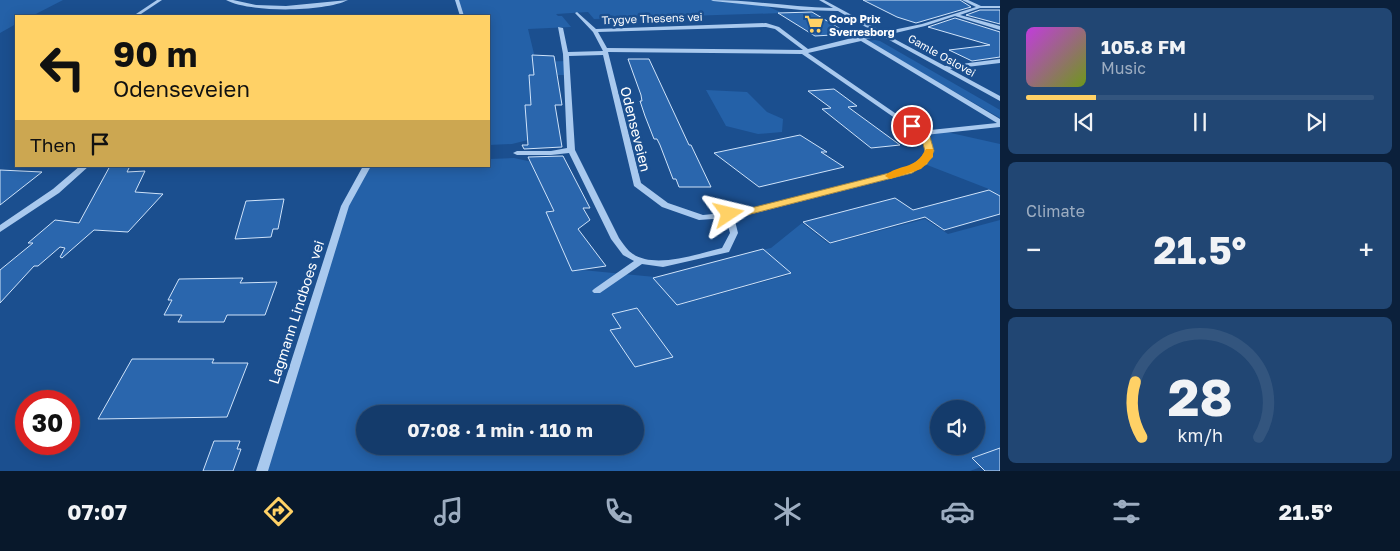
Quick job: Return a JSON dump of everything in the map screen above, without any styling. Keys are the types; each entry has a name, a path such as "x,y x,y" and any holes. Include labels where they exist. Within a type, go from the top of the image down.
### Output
{"street":[{"path":"137,15 160,0"},
{"path":"228,0 254,7 302,6 346,0"},
{"path":"302,6 305,0"},
{"path":"457,0 462,15"},
{"path":"713,0 801,9 840,10"},
{"path":"757,4 765,0"},
{"name":"Gamle Oslovei","path":"821,0 1000,99"},
{"path":"964,0 980,7"},
{"path":"566,54 605,52 805,51 923,25 980,7 1000,7"},
{"path":"577,13 595,31"},
{"path":"956,15 1000,28"},
{"name":"Trygve Thesens vei","path":"605,52 595,31 766,25 777,28 805,51"},
{"path":"560,28 566,54 571,150 615,239 626,253 640,261 663,264 726,250 734,232 729,214"},
{"path":"860,38 1000,123"},
{"path":"805,51 920,133 1000,123"},
{"name":"Odenseveien","path":"605,52 637,184 665,205 702,218 743,213 909,171 928,157 929,146 920,133"},
{"path":"945,68 1000,61"},
{"path":"517,153 571,150"},
{"path":"2,227 56,191 84,167"},
{"name":"Lagmann Lindboes vei","path":"262,471 345,206 367,167"},
{"path":"597,291 640,261"}],"shaded area":[{"path":"0,0 63,0 34,15 15,15 15,25 0,33"},
{"path":"455,0 716,0 764,5 783,13 594,19 588,12 556,14 562,16 571,27 528,29 536,62 567,61 567,75 531,75 535,104 529,105 532,139 512,144 490,145 490,15 462,15"},
{"path":"867,41 880,41 1000,110 1000,118"},
{"path":"706,90 747,92 767,112 783,119 782,132 758,134 726,126"},
{"path":"942,131 1000,144 1000,196 989,189 922,163 930,151 920,133"},
{"path":"514,158 537,163 563,208 549,210 582,270 655,277 679,305 789,275 762,250 771,248 802,223 829,244 925,219 948,234 1000,220 1000,457 972,458 981,467 970,471 262,471 345,206 366,167 490,167 490,159"}],"building":[{"path":"863,0 960,0 971,7 916,23 897,17"},
{"path":"980,10 1000,10 1000,24 966,15"},
{"path":"812,12 849,34 815,36 778,13"},
{"path":"955,18 1000,32 1000,57 972,61 949,50 990,45 928,27"},
{"path":"532,55 554,56 562,105 555,105 562,147 524,149 522,145 528,145 525,105 531,105 529,75 534,75"},
{"path":"628,59 649,59 711,187 679,187 676,179 673,179 660,145 657,139 654,139 645,116 640,101 642,101 641,95"},
{"path":"834,89 857,106 848,107 900,145 871,148 822,109 831,108 808,91"},
{"path":"800,135 827,152 821,152 844,167 759,187 714,153"},
{"path":"563,156 590,208 583,208 590,220 578,229 606,266 572,271 546,212 554,211 528,157"},
{"path":"109,167 130,167 127,172 145,171 135,192 163,194 128,232 94,230 62,258 60,257 65,248 60,247 38,266 34,266 0,303 0,270 33,243 28,243 55,220 79,223"},
{"path":"0,170 42,172 0,205"},
{"path":"989,190 1000,196 1000,214 944,230 925,217 830,243 803,222 895,198 913,210"},
{"path":"284,199 278,229 273,229 271,237 235,239 246,201"},
{"path":"763,249 791,273 677,305 653,278"},
{"path":"243,278 240,283 277,282 265,315 227,315 224,322 178,322 182,315 164,315 172,300 168,300 179,279"},
{"path":"637,308 673,357 635,367 610,330 621,328 612,314"},
{"path":"132,359 214,359 212,363 248,363 227,417 98,419"},
{"path":"214,441 240,441 237,449 241,449 233,471 203,471"},
{"path":"1000,448 1000,471 985,471 972,458 985,455"}],"slow traffic":[{"path":"890,176 917,167 928,157 930,151"}],"place":[{"name":"Coop Prix Sverresborg","path":"814,24"}],"route":[{"path":"729,214 743,213 909,171 924,162 930,151 926,139 912,126"}]}
